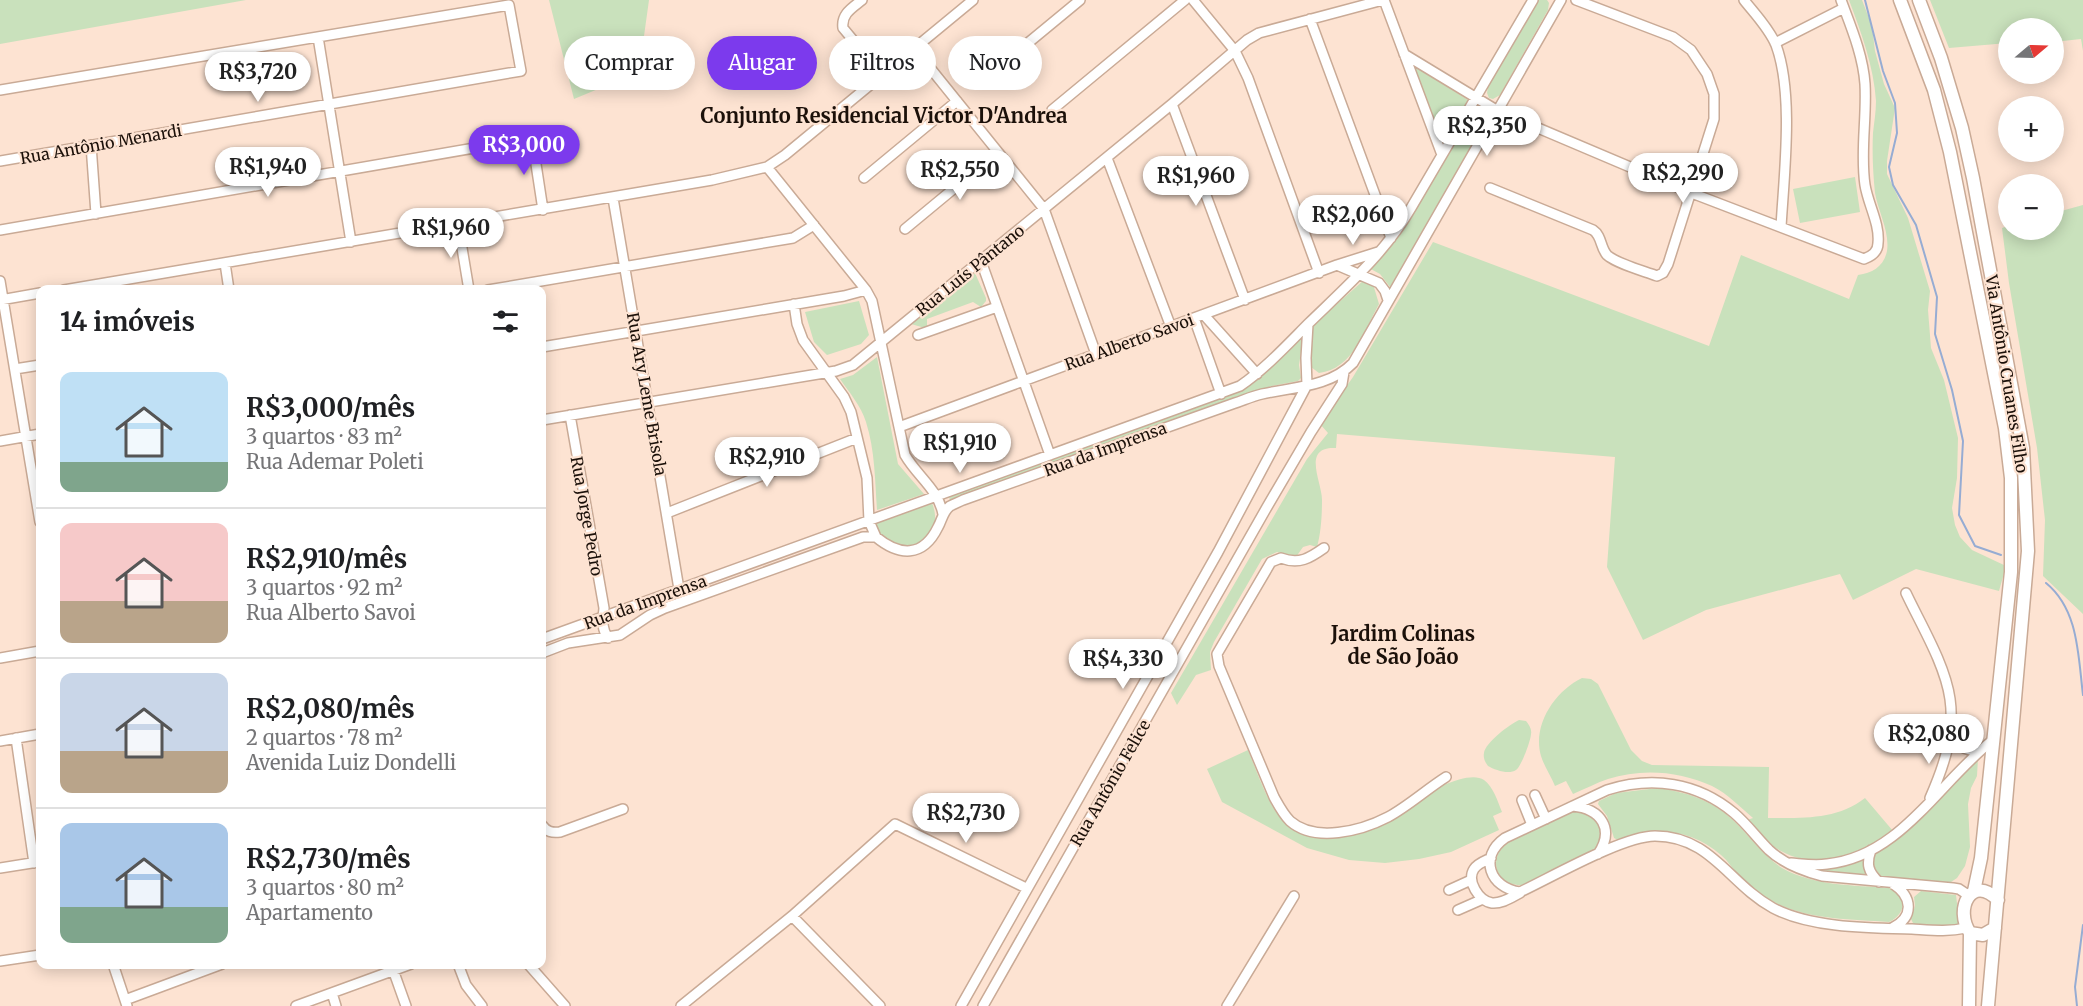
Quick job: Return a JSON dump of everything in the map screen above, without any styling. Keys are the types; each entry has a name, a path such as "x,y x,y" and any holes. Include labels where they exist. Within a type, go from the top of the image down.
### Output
{"main road":[{"name":"Via Antônio Cruanes Filho","path":"1900,0 1934,90 1950,152 2005,428 2011,478 2012,564 1981,858 1971,893"},
{"name":"Via Antônio Cruanes Filho","path":"1919,0 1941,58 1962,128 2023,448 2028,551 1998,900"},
{"path":"1969,1006 1968,930 1964,916 1971,893 1983,890 1998,900 1988,1006"},
{"path":"1968,930 1983,934 1995,928"}],"street":[{"path":"850,36 843,28 842,20 845,14 862,0"},
{"path":"929,36 973,0"},
{"path":"1036,36 1080,0"},
{"path":"1052,110 1185,0"},
{"path":"1193,0 1235,51 1248,78 1319,273"},
{"path":"1384,0 1442,155"},
{"name":"Rua Luís Pântano","path":"546,419 826,373 853,365 1259,33 1384,0"},
{"name":"Rua da Imprensa","path":"546,638 1240,386 1257,374 1358,276 1391,238 1407,215 1532,0"},
{"path":"1344,372 1353,363 1561,0"},
{"path":"1490,188 1593,230 1599,235 1608,256 1657,276 1663,273 1668,264 1714,119 1714,94 1707,74 1691,50 1673,37 1576,0"},
{"path":"1744,0 1775,43 1784,76 1786,137 1782,227"},
{"path":"1404,54 1498,111 1689,192 1864,259 1872,256 1878,246 1878,235 1865,186 1863,163 1865,83 1861,58 1843,4 1775,43"},
{"name":"Rua Antônio Menardi","path":"0,161 521,71 509,5 318,37"},
{"path":"1310,19 1391,238"},
{"path":"0,90 318,37 351,242"},
{"path":"936,75 1044,209 1096,354"},
{"path":"94,285 613,198 712,180 767,167 864,90"},
{"path":"864,178 957,101"},
{"path":"1172,104 1245,300"},
{"path":"0,230 532,138 543,210"},
{"path":"91,146 96,214"},
{"path":"905,229 998,152"},
{"path":"1107,158 1171,327"},
{"path":"767,167 866,290 872,301 904,455 912,468 938,497 944,514"},
{"name":"Rua Ary Leme Brisola","path":"613,198 679,589"},
{"path":"458,224 468,285"},
{"path":"518,285 793,238 813,225"},
{"name":"Rua Alberto Savoi","path":"899,427 1378,252"},
{"path":"981,261 1050,455"},
{"path":"225,263 229,285"},
{"path":"1337,266 1379,283 1388,300"},
{"path":"0,281 36,498"},
{"path":"546,345 844,296 866,290"},
{"path":"2,300 36,294"},
{"path":"794,304 797,324 803,340 844,397 851,412 867,478 869,520 876,537"},
{"name":"Rua Luís Pântano","path":"918,335 997,307"},
{"path":"1204,315 1257,374"},
{"path":"1194,318 1221,394"},
{"path":"1307,385 1308,324"},
{"path":"15,369 36,366"},
{"name":"Rua da Imprensa","path":"546,651 568,643 620,635 665,608 863,537 876,537 899,551 921,548 938,529 949,507 963,500 1261,394 1307,385 1344,372"},
{"name":"Rua Antônio Felice","path":"983,1006 1267,507 1342,384 1344,372"},
{"name":"Rua Antônio Felice","path":"961,1006 1212,562 1307,385"},
{"name":"Rua Jorge Pedro","path":"570,416 604,608 602,625 608,638"},
{"path":"0,441 36,435"},
{"path":"667,513 857,438"},
{"path":"1324,548 1313,556 1293,562 1281,558 1270,562 1216,654 1274,797 1291,822 1302,828 1325,833 1344,831 1388,817 1446,777"},
{"path":"1906,593 1946,682 1950,700 1951,734 1946,757 1928,802"},
{"path":"0,658 36,652"},
{"path":"1951,734 1956,744 1979,751"},
{"path":"0,741 36,735"},
{"path":"16,738 36,851"},
{"path":"1785,862 1829,864 1847,860 1871,850 1892,836 1993,740"},
{"path":"1521,892 1509,891 1494,878 1490,868 1491,858 1492,850 1498,843 1607,790 1649,782 1670,783 1695,789 1717,800 1735,814 1770,852 1804,872 1893,884 1953,888 1971,893"},
{"path":"1535,795 1546,819"},
{"path":"1522,800 1532,825"},
{"path":"1574,806 1594,811 1601,819 1606,836 1604,845 1596,856"},
{"path":"546,830 552,833 560,832 623,809"},
{"path":"681,1006 692,1002 895,824 1026,888"},
{"path":"1491,858 1473,870 1472,880 1482,899 1492,903 1500,902 1631,840 1653,836 1675,837 1695,845 1714,857 1752,894 1773,908 1797,917 1823,923 1890,929 1968,930"},
{"path":"1871,850 1868,867 1872,875 1880,882"},
{"path":"0,868 36,862"},
{"path":"1449,890 1472,880"},
{"path":"1890,929 1905,918 1908,910 1905,894 1893,884"},
{"path":"1227,1006 1294,896"},
{"path":"1458,910 1482,899"},
{"path":"792,916 879,1006"},
{"path":"0,961 36,956"},
{"path":"115,969 126,1003 210,969"},
{"path":"296,1006 390,969"},
{"path":"392,969 406,1006"},
{"path":"460,969 466,985 482,1006"},
{"path":"532,969 565,1006"},
{"path":"332,993 336,1006"}],"green space":[{"path":"0,0 246,0 0,44"},
{"path":"549,0 649,0 644,36 564,36 564,59"},
{"path":"1537,0 1547,0 1548,10 1500,95 1493,99 1489,98 1487,93 1489,81"},
{"path":"1849,0 1862,0 1872,26 1875,51 1884,84 1895,108 1887,174 1908,218 1930,291 1928,310 1931,348 1944,380 1958,438 1957,478 1952,508 1955,525 1960,537 1972,550 2006,566 1999,591 1916,569 1853,600 1840,574 1706,610 1643,640 1607,567 1615,457 1337,434 1336,448 1325,449 1316,459 1322,500 1317,547 1310,545 1303,547 1296,557 1277,552 1262,559 1214,642 1210,652 1211,670 1196,675 1177,705 1171,693 1307,459 1328,433 1320,424 1353,377 1433,242 1709,346 1741,255 1849,299 1858,275 1868,273 1883,261 1887,244 1874,186 1873,133 1876,105 1873,75"},
{"path":"1930,0 2083,0 2083,51 2081,39 2064,41 2064,18 1998,18 1998,44 1949,48"},
{"path":"1413,65 1468,100 1443,146"},
{"path":"572,90 596,90 574,99"},
{"path":"1474,111 1483,118 1483,122 1447,193 1390,287 1380,274 1369,268"},
{"path":"1855,177 1860,212 1800,223 1793,189"},
{"path":"2083,205 2083,614 2043,576 2045,520 2037,448 2004,240 2064,240 2064,210"},
{"path":"975,273 986,298 981,307 973,302 927,319 925,328 911,324 969,275"},
{"path":"1364,280 1373,284 1379,304 1349,357 1331,370 1319,373 1311,367 1311,327"},
{"path":"859,301 869,335 861,344 827,355 814,342 805,312"},
{"path":"1298,336 1303,339 1299,365 1301,378 1298,381 1272,386 1231,399 950,500 949,497 1245,388 1258,378"},
{"path":"877,357 898,464 924,494 877,510 873,455 866,422 858,405 840,379 853,375"},
{"path":"932,503 935,517 932,529 926,539 916,544 904,546 893,544 882,536 874,523"},
{"path":"1582,678 1591,679 1598,684 1631,750 1642,761 1652,765 1769,767 1768,818 1831,814 1865,798 1893,831 1853,853 1824,860 1810,860 1795,857 1776,848 1762,837 1747,820 1753,818 1729,797 1712,786 1687,777 1674,774 1634,773 1608,779 1573,794 1566,781 1555,786 1541,756 1539,744 1543,721 1548,710 1563,691"},
{"path":"1519,720 1526,721 1530,727 1531,737 1518,768 1506,772 1488,766 1484,757 1485,749 1499,734"},
{"path":"1248,750 1275,811 1286,823 1308,835 1325,838 1342,836 1356,831 1436,788 1472,777 1484,780 1495,794 1502,812 1493,816 1499,830 1451,852 1385,863 1349,860 1307,848 1222,802 1207,769"},
{"path":"1978,758 1977,776 1971,788 1968,804 1970,847 1965,866 1957,878 1948,884 1882,877 1874,866 1873,860 1876,854 1916,823"},
{"path":"1658,788 1679,792 1716,807 1733,820 1775,863 1794,874 1820,881 1889,888 1895,891 1902,900 1899,914 1889,922 1831,918 1803,913 1776,903 1757,891 1739,876 1721,855 1697,839 1672,832 1645,833 1618,840 1614,838 1607,816 1598,804 1599,801 1616,793"},
{"path":"1582,811 1594,819 1600,829 1599,841 1591,854 1529,884 1519,885 1503,879 1496,866 1500,851 1507,843 1572,812"},
{"path":"1862,857 1866,875 1817,870 1838,866"},
{"path":"1921,891 1956,895 1960,929 1914,925 1911,919 1915,906 1914,897"}],"waterway":[{"path":"1865,0 1883,71 1895,103 1897,133 1889,167 1893,185 1916,225 1937,297 1935,334 1952,390 1963,441 1959,515 1975,546 2001,555"},
{"path":"2046,583 2057,594 2071,620 2078,650 2083,695"},
{"path":"2077,1006 2075,987 2083,925"}],"district":[{"name":"Conjunto Residencial Victor D'Andrea","path":"884,116"},
{"name":"Jardim Colinas de São João","path":"1403,646"}]}
